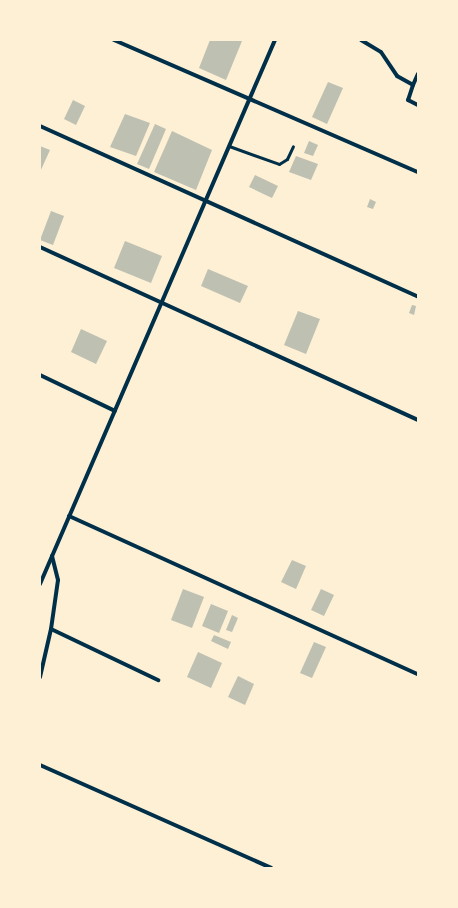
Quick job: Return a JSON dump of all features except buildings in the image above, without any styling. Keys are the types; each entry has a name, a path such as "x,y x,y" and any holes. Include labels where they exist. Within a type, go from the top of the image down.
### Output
{"street":[{"path":"114,40 418,172"},
{"path":"40,582 116,411 275,40"},
{"path":"361,40 381,52 396,76 414,85"},
{"path":"418,74 408,100 418,105"},
{"path":"40,126 206,199 418,297"},
{"path":"40,247 418,420"},
{"path":"40,375 116,411"},
{"path":"69,516 418,674"},
{"path":"40,677 51,630 58,580 52,556"},
{"path":"51,630 158,680"},
{"path":"40,765 271,868"}],"lane":[{"path":"230,146 280,164 287,159 294,146"}]}
